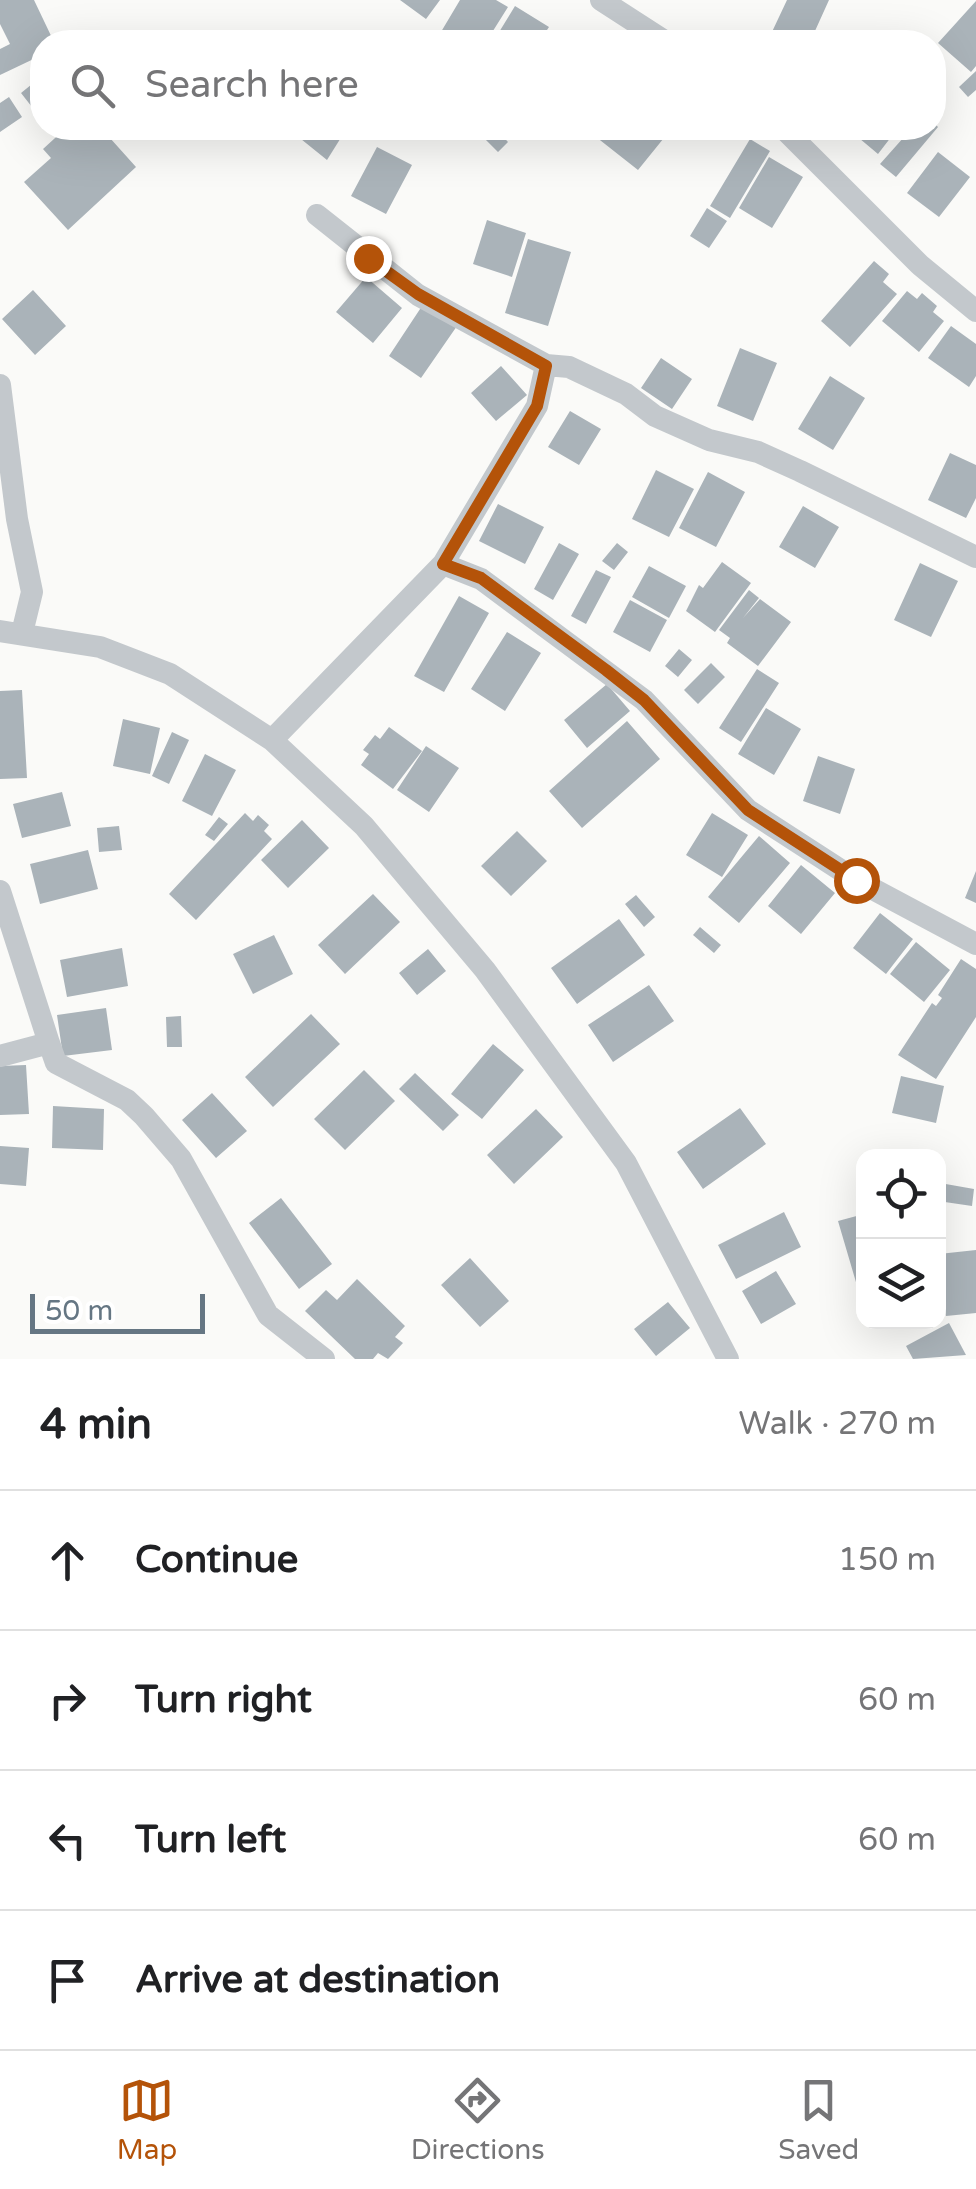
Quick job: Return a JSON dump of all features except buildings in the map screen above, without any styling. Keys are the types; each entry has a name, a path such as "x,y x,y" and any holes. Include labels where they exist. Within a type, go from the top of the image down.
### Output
{"street":[{"path":"602,0 648,30"},
{"path":"795,140 920,265 976,311"},
{"path":"316,216 418,294 546,366 569,367 626,394 656,416 709,440 758,452 800,470 976,557"},
{"path":"272,740 443,564 537,406 546,366"},
{"path":"0,385 17,519 32,592 11,632 100,647 170,674 272,740 364,826 426,896 626,1163 728,1359"},
{"path":"443,564 481,578 644,700 748,810 856,880 976,944"},
{"path":"0,891 56,1063 128,1100 144,1116 181,1159 268,1315 324,1359"},
{"path":"0,1056 49,1043"}],"route":[{"path":"368,258 418,294 546,366 537,406 443,564 481,578 606,670 644,700 748,810 856,880"}]}
